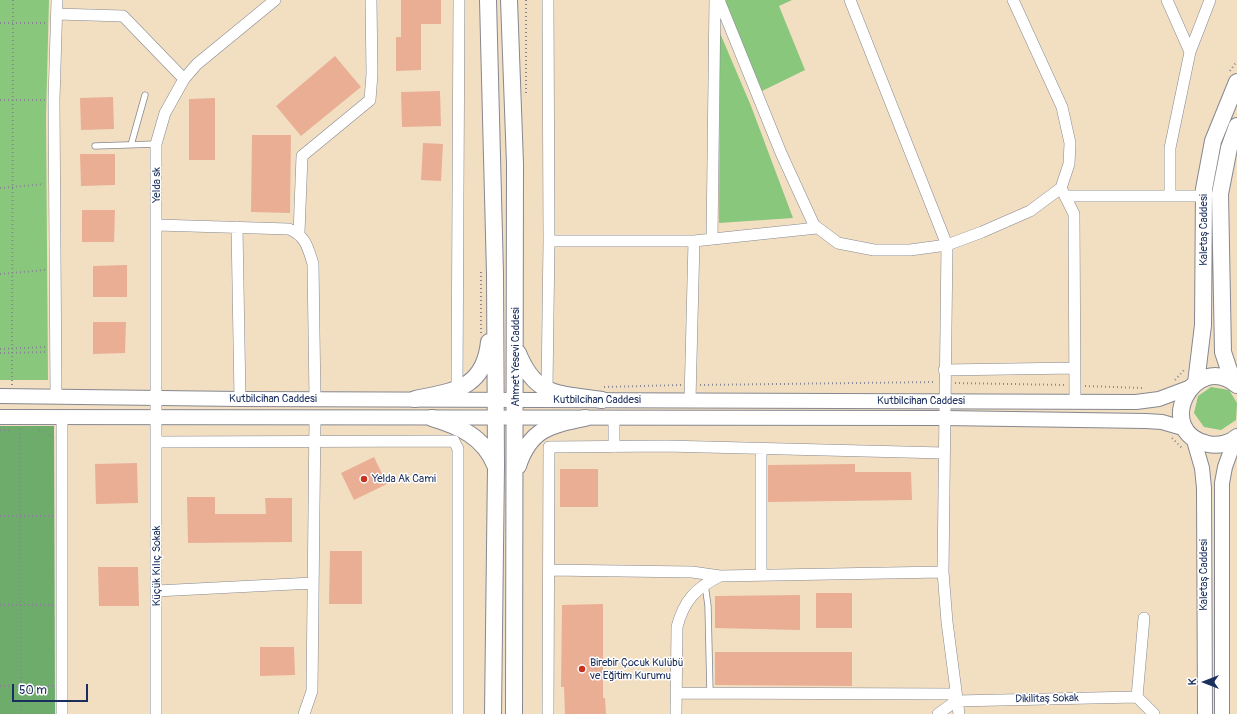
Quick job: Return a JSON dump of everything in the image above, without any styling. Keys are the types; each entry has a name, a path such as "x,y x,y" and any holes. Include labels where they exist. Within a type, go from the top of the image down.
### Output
{"main road":[{"name":"Ahmet Yesevi Caddesi","path":"488,0 495,274 496,466 493,714"},
{"name":"Ahmet Yesevi Caddesi","path":"509,0 515,164 516,418 514,714"},
{"name":"Kaletaş Caddesi","path":"1194,385 1203,325 1204,196 1213,141 1237,82"},
{"name":"Kaletaş Caddesi","path":"1235,383 1223,352 1220,194 1229,148 1237,126"},
{"path":"415,399 457,390 471,382 481,369 487,356 495,274"},
{"path":"516,348 528,374 533,381 547,389 558,393 602,393"},
{"path":"1235,383 1222,377 1211,377 1194,385 1184,396 1181,407 1181,418 1189,433 1202,443 1214,446 1225,444 1236,438"},
{"path":"432,418 455,425 479,441 491,454 496,466"},
{"path":"515,477 523,453 535,436 557,423 585,418"}],"street":[{"path":"56,396 56,352 50,270 49,100 53,20 57,0"},
{"name":"Yelda sk","path":"157,418 156,144 165,113 184,79 197,64 275,0"},
{"path":"299,233 302,156 370,100 372,74 371,0"},
{"path":"457,390 458,0"},
{"path":"547,389 549,241 548,0"},
{"path":"712,238 715,0"},
{"path":"719,0 781,153 814,225 838,242 874,250 910,250 947,246 1030,211 1063,192 1204,196"},
{"path":"850,0 947,246 944,370 943,572 947,622 959,714"},
{"path":"1012,0 1062,107 1070,143 1069,164 1063,192 1074,214 1075,401"},
{"path":"1168,0 1190,52"},
{"path":"1170,196 1170,148 1190,52 1210,0"},
{"path":"53,20 123,16 184,79"},
{"path":"157,225 289,229 299,233 307,245 314,264 315,398"},
{"path":"237,227 240,399"},
{"path":"549,241 694,241 817,228"},
{"path":"690,400 694,241"},
{"path":"944,370 1075,368"},
{"name":"Kutbilcihan Caddesi","path":"6,396 516,400 602,393 690,400 1146,401 1159,398 1194,385"},
{"name":"Kutbilcihan Caddesi","path":"0,417 20,424 62,417 944,418 1146,421 1162,422 1189,433"},
{"path":"62,417 57,516 57,605 62,686 62,714"},
{"name":"Küçük Kılıç Sokak","path":"156,714 157,418"},
{"path":"304,714 312,691 316,418"},
{"path":"614,418 614,447"},
{"name":"Kaletaş Caddesi","path":"1189,433 1202,468 1204,488 1205,714"},
{"name":"Kaletaş Caddesi","path":"1222,714 1222,487 1225,467 1236,438"},
{"path":"157,442 454,441 458,450 458,714"},
{"path":"548,714 549,447 666,446 944,453"},
{"path":"760,449 761,575"},
{"path":"549,570 692,572 720,576 943,572"},
{"path":"676,714 677,627 680,617 689,599 705,584 720,576"},
{"path":"156,591 313,583"},
{"path":"1144,618 1137,697 1154,714"},
{"name":"Dikilitaş Sokak","path":"676,693 956,698 1137,697"},
{"path":"938,714 956,698"}],"lane":[{"path":"131,145 145,95"},
{"path":"95,146 156,144"},
{"path":"705,584 708,606 710,693"}],"path":[{"path":"6,396 11,353 13,0"},
{"path":"0,23 53,20"},
{"path":"45,30 53,20"},
{"path":"44,92 49,100"},
{"path":"0,100 49,100"},
{"path":"44,108 49,100"},
{"path":"0,188 50,183"},
{"path":"44,192 50,183"},
{"path":"44,262 50,270"},
{"path":"0,274 50,270"},
{"path":"0,349 45,347 45,339"},
{"path":"0,353 56,352"},
{"path":"1171,383 1186,366"},
{"path":"602,393 690,385 944,383 1146,389"},
{"path":"20,424 26,430"},
{"path":"0,430 20,424"},
{"path":"20,424 21,714"},
{"path":"33,430 46,431 49,433 51,444"},
{"path":"1170,437 1185,451"},
{"path":"52,508 57,516"},
{"path":"0,516 57,516"},
{"path":"52,523 57,516"},
{"path":"52,597 57,605"},
{"path":"0,605 57,605"},
{"path":"52,611 57,605"},
{"path":"0,686 62,686"}],"green space":[{"path":"0,0 49,0 46,117 48,380 0,380"},
{"path":"726,0 792,0 779,6 805,70 762,91 726,4"},
{"path":"720,33 751,106 793,218 719,223"},
{"path":"1211,387 1229,390 1237,403 1236,420 1221,430 1204,427 1194,413 1198,396"},
{"path":"0,426 54,426 55,714 0,714"}],"building":[{"path":"401,0 441,0 441,24 421,24 421,70 396,71 396,37 401,37"},
{"path":"335,56 361,87 301,136 276,106"},
{"path":"440,91 441,126 402,127 401,92"},
{"path":"113,97 114,129 81,130 80,98"},
{"path":"215,98 215,160 189,160 189,99"},
{"path":"252,135 291,135 290,213 251,212"},
{"path":"423,143 443,144 441,181 421,180"},
{"path":"80,154 115,154 115,185 81,186"},
{"path":"82,210 115,210 114,242 82,242"},
{"path":"127,265 127,297 93,297 93,266"},
{"path":"93,322 126,322 125,353 93,354"},
{"name":"Yelda Ak Cami","path":"374,457 387,484 354,500 341,473"},
{"path":"137,463 138,503 96,504 95,464"},
{"path":"855,464 855,472 911,472 912,500 768,502 768,465"},
{"path":"560,469 598,469 598,507 560,507"},
{"path":"187,497 215,497 215,514 266,514 265,498 292,498 292,542 188,543"},
{"path":"330,551 362,551 362,604 329,604"},
{"path":"98,567 138,567 139,606 99,606"},
{"path":"816,593 852,593 852,628 816,628"},
{"path":"800,595 800,630 715,628 715,596"},
{"path":"603,604 603,698 605,698 606,714 565,714 564,687 561,687 562,605"},
{"path":"260,647 294,647 295,675 260,676"},
{"path":"715,652 852,652 852,686 715,685"}],"place":[{"name":"Yelda Ak Cami","path":"364,479"},
{"name":"Birebir Çocuk Kulübü ve Eğitim Kurumu","path":"582,669"}]}
